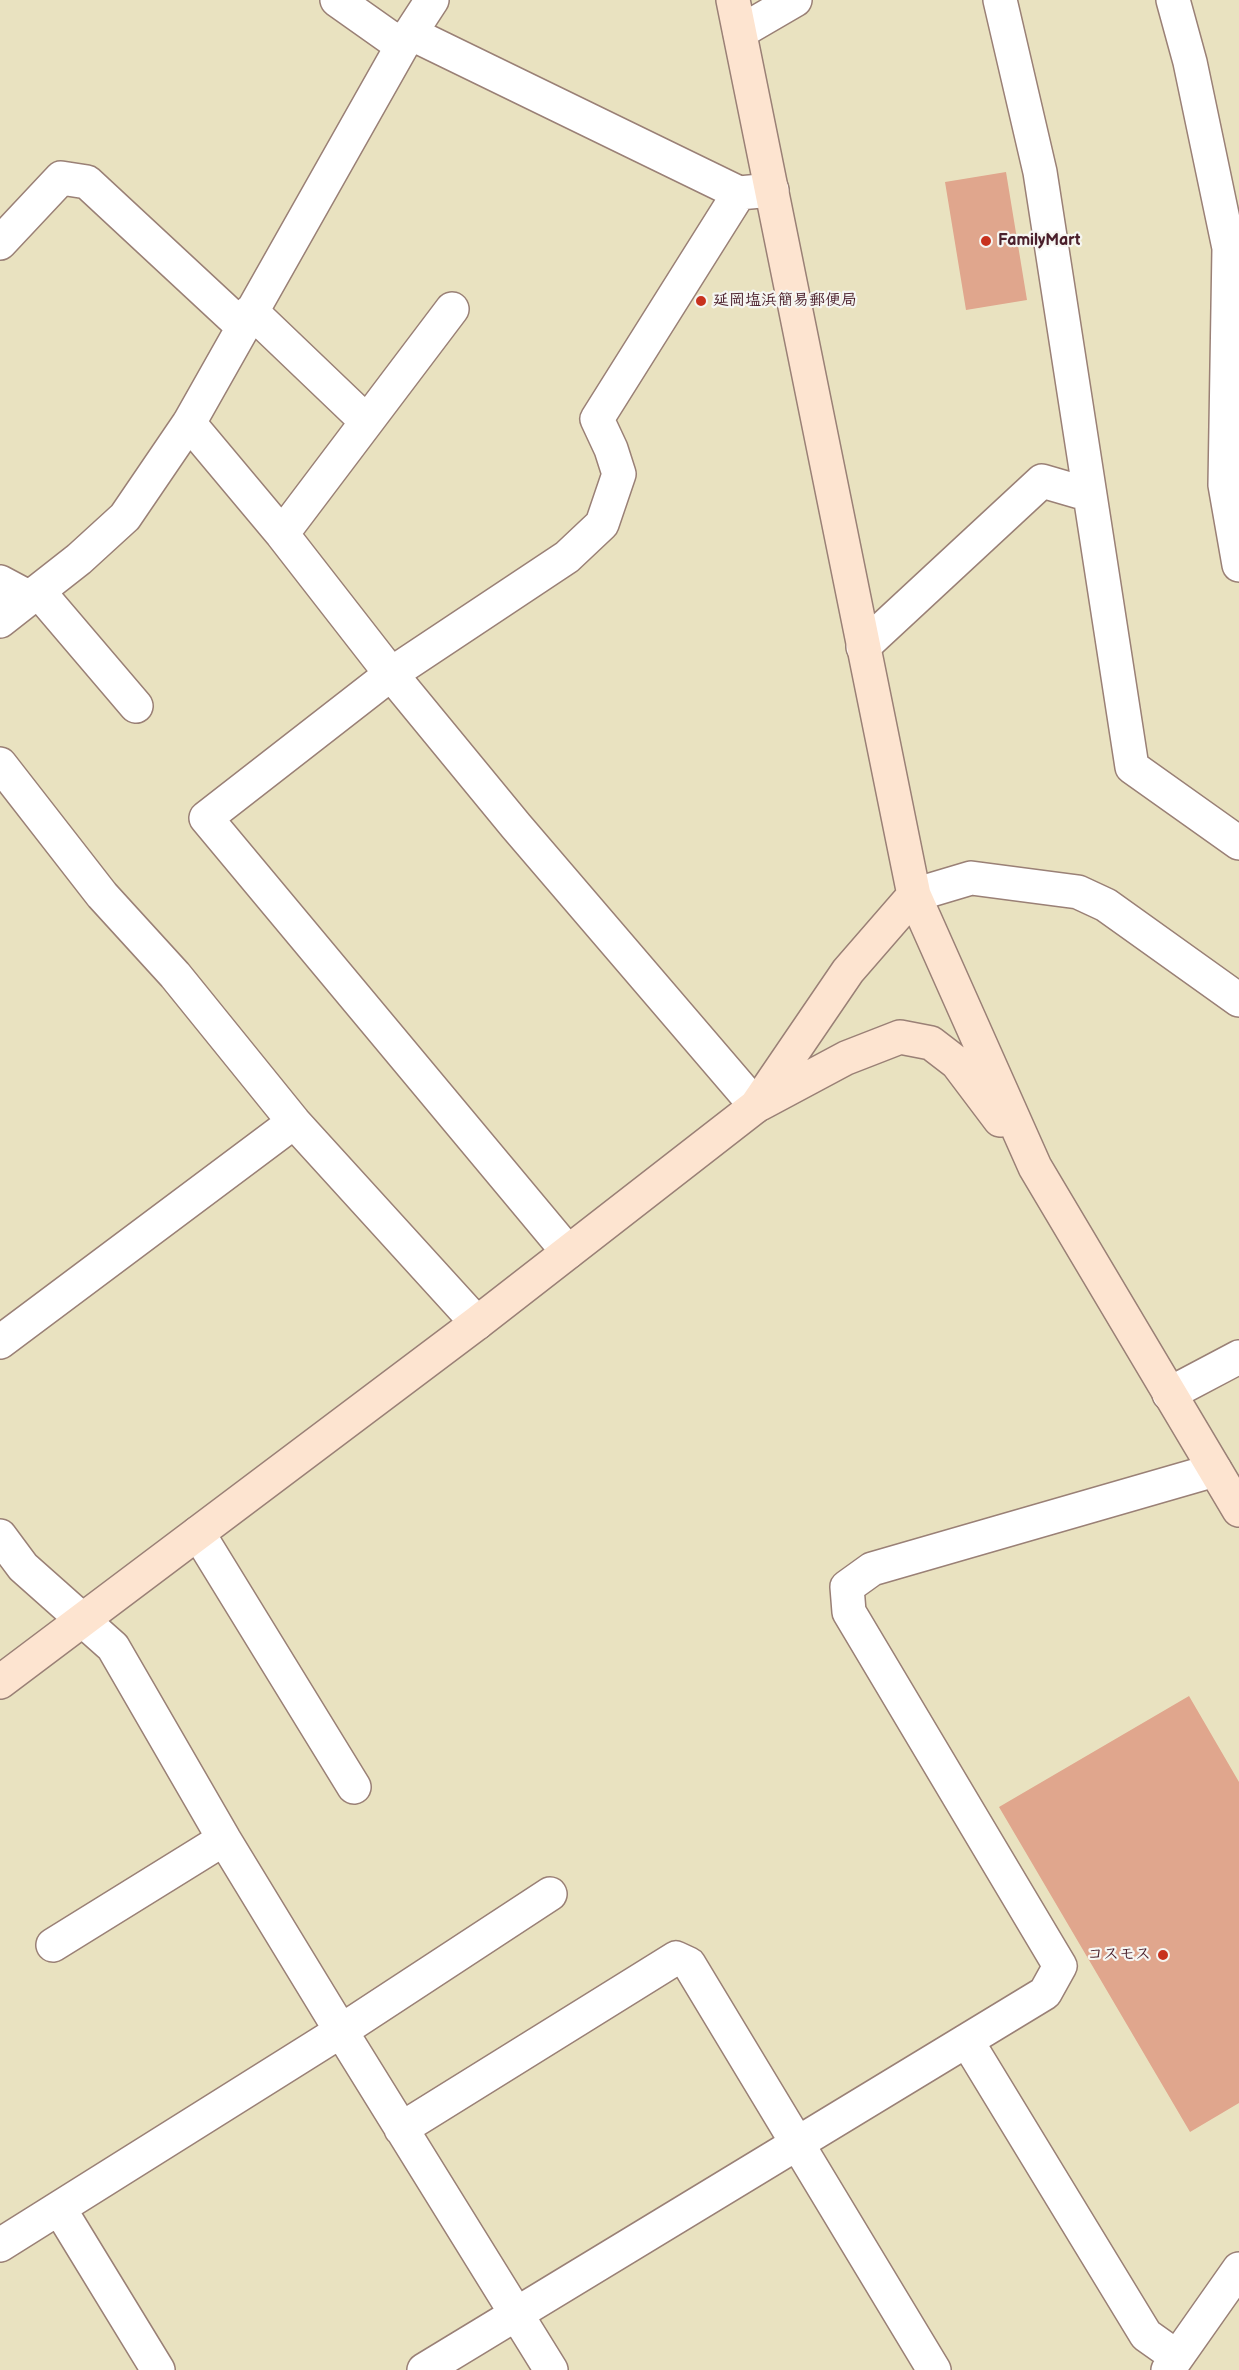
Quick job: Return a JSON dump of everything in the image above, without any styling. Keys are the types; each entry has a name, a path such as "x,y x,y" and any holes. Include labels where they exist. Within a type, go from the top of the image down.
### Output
{"street":[{"path":"337,0 406,40 739,193 772,190"},
{"path":"0,621 79,559 126,517 189,423 406,40 432,0"},
{"path":"733,0 914,895 1035,1167"},
{"path":"740,32 795,0"},
{"path":"1000,0 1040,172 1132,767 1239,843"},
{"path":"1173,0 1190,62 1229,248 1225,485 1239,565"},
{"path":"0,243 61,178 87,182 366,421"},
{"path":"568,1252 206,818 391,674 567,557 602,524 619,474 611,449 597,419 739,193"},
{"path":"282,534 452,309"},
{"path":"189,423 282,534 391,674 516,826 756,1106"},
{"path":"863,647 1042,481 1090,495"},
{"path":"0,582 34,595 136,706"},
{"path":"0,764 102,895 175,975 294,1122 477,1323"},
{"path":"756,1106 848,970 914,895 971,878 1078,892 1106,905 1239,1000"},
{"path":"0,1682 477,1323 756,1106 846,1058 900,1037 931,1043 957,1063 1035,1167 1239,1510"},
{"path":"0,1342 294,1122"},
{"path":"1169,1394 1239,1357"},
{"path":"424,2370 1045,1994 1060,1966 849,1612 847,1587 872,1569 1215,1470"},
{"path":"198,1533 354,1787"},
{"path":"0,1536 23,1567 113,1647 224,1839 340,2031 550,2370"},
{"path":"52,1945 224,1839"},
{"path":"0,2245 340,2031 550,1894"},
{"path":"401,2129 676,1958 689,1964 934,2370"},
{"path":"967,2041 1146,2335 1173,2364 1239,2269"},
{"path":"59,2208 151,2368"}],"building":[{"name":"FamilyMart","path":"1006,172 1027,300 966,310 945,182"},
{"name":"コスモス","path":"1189,1696 1239,1782 1239,2103 1190,2132 999,1807"}],"place":[{"name":"FamilyMart","path":"986,241"},
{"name":"延岡塩浜簡易郵便局","path":"701,301"},
{"name":"コスモス","path":"1163,1955"}]}
